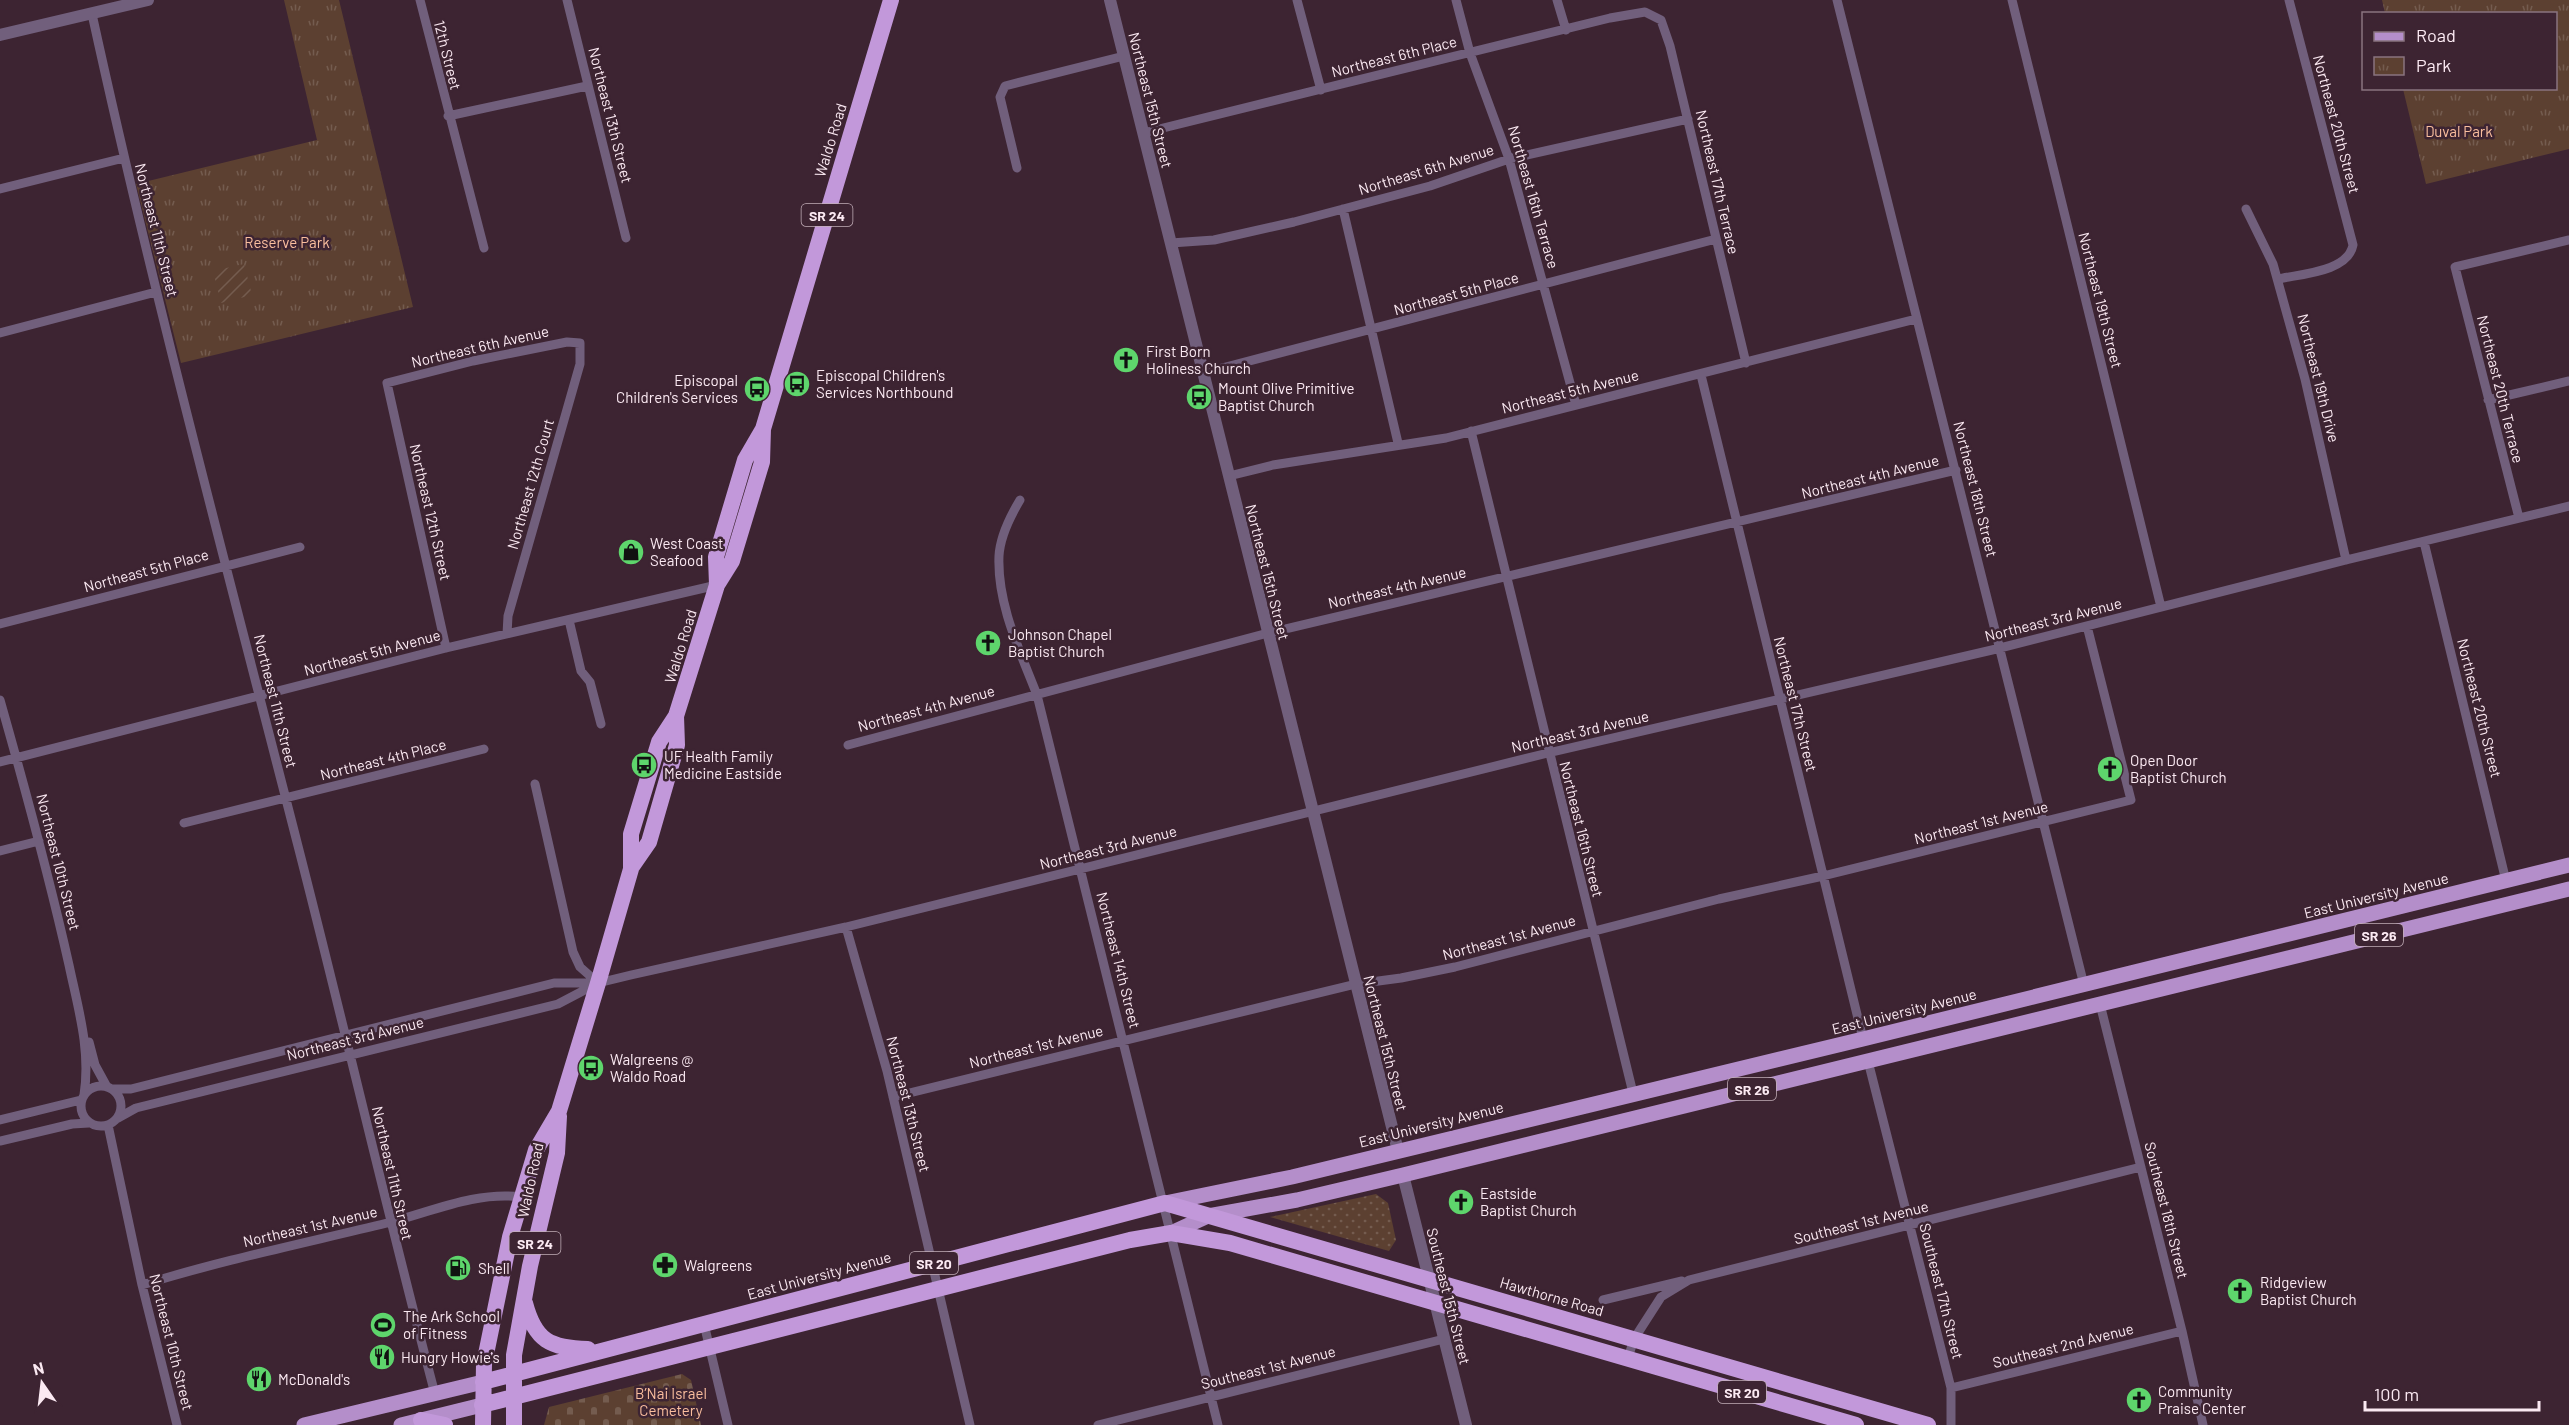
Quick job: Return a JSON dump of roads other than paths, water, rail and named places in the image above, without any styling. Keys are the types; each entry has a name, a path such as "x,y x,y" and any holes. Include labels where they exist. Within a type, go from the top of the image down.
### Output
{"highway":[{"name":"Waldo Road","path":"483,1425 483,1382 501,1276 521,1197 536,1150 559,1111 631,869 649,842 677,745 676,716 717,585 716,557 745,460 763,429 891,0"},
{"name":"Waldo Road","path":"514,1425 513,1375 535,1243 557,1153 559,1111"},
{"name":"Hawthorne Road","path":"1165,1203 1928,1425"},
{"name":"East University Avenue","path":"483,1382 1165,1203"},
{"name":"SR 20","path":"482,1405 710,1349 1130,1240 1171,1233 1230,1244 1856,1425"},
{"path":"524,1301 530,1322 545,1340 570,1349 607,1350"},
{"path":"421,1420 445,1425"}],"main road":[{"name":"East University Avenue","path":"1165,1203 1398,1151 1633,1093 1863,1040 2569,866"},
{"path":"2506,881 2513,903"},
{"name":"SR 26","path":"1171,1233 1208,1216 1297,1200 1403,1175 2569,889"},
{"path":"2315,929 2322,949"},
{"path":"2084,985 2100,1004"},
{"path":"1863,1040 1868,1061"},
{"path":"1633,1093 1639,1117"},
{"path":"1398,1151 1403,1175"},
{"name":"East University Avenue","path":"304,1425 483,1382"},
{"name":"SR 20","path":"401,1425 482,1405"}],"street":[{"path":"0,35 92,14 114,4 148,0"},
{"name":"12th Street","path":"420,0 448,116"},
{"name":"Northeast 13th Street","path":"567,0 626,238"},
{"name":"Northeast 15th Street","path":"1110,0 1398,1151"},
{"path":"1297,0 1321,90"},
{"name":"Northeast 16th Terrace","path":"1456,0 1470,53 1509,159 1576,405"},
{"path":"1557,0 1566,30"},
{"name":"Northeast 18th Street","path":"1837,0 2084,985"},
{"name":"Northeast 19th Street","path":"2012,0 2161,607"},
{"name":"Northeast 20th Street","path":"2278,279 2340,264 2351,255 2353,245 2289,0"},
{"name":"Northeast 6th Place","path":"1143,133 1628,14 1646,12 1652,15"},
{"name":"Northeast 11th Street","path":"92,14 156,292 346,1035 389,1222 435,1394"},
{"name":"Northeast 17th Terrace","path":"1652,15 1661,20 1667,37 1746,363"},
{"path":"1017,168 1000,97 1005,86 1124,56"},
{"path":"484,248 448,116 587,86"},
{"name":"Northeast 6th Avenue","path":"1171,243 1241,235 1430,186 1509,159 1688,119"},
{"path":"0,189 124,158"},
{"path":"1343,209 1398,443"},
{"name":"Northeast 19th Drive","path":"2246,209 2278,279 2305,379 2346,560"},
{"name":"Northeast 5th Place","path":"1203,373 1716,238"},
{"name":"Northeast 20th Terrace","path":"2519,518 2455,267 2569,240"},
{"path":"0,333 156,292"},
{"name":"Northeast 5th Avenue","path":"1229,476 1471,431 1701,375 1916,319"},
{"name":"Northeast 6th Avenue","path":"387,383 473,361 567,342 580,342"},
{"name":"Northeast 12th Court","path":"507,634 508,616 580,364 580,342"},
{"name":"Northeast 17th Street","path":"1701,375 1863,1040"},
{"path":"2488,400 2569,381"},
{"name":"Northeast 12th Street","path":"387,383 446,648"},
{"name":"Northeast 16th Street","path":"1471,431 1633,1093"},
{"name":"Northeast 4th Avenue","path":"848,745 1268,633 1737,524 1956,470"},
{"name":"Northeast 14th Street","path":"1020,500 1012,513 999,555 1004,604 1037,695 1165,1203 1218,1425"},
{"name":"Northeast 3rd Avenue","path":"109,1088 131,1089 554,983 598,983 846,927 1548,753 2001,648 2569,506"},
{"name":"Northeast 20th Street","path":"2424,542 2506,881"},
{"name":"Northeast 5th Place","path":"0,624 300,547"},
{"name":"Northeast 5th Avenue","path":"0,762 260,698 446,648 717,585"},
{"path":"569,620 581,671 590,682 601,724"},
{"name":"Northeast 1st Avenue","path":"893,1097 1356,984 1455,967 1592,930 2131,800 2087,626"},
{"name":"Northeast 10th Street","path":"0,700 39,841 84,1032 99,1074 109,1088"},
{"name":"Northeast 4th Place","path":"184,823 484,749"},
{"path":"535,784 573,952 580,967 598,983"},
{"path":"0,851 39,841"},
{"name":"Northeast 13th Street","path":"846,927 893,1097 970,1425"},
{"name":"Northeast 3rd Avenue","path":"118,1118 136,1108 558,1004 598,983"},
{"path":"473,1003 477,1023"},
{"name":"Southeast 18th Street","path":"2100,1004 2182,1330 2203,1425"},
{"name":"Northeast 10th Street","path":"83,1098 86,1075 84,1032"},
{"name":"Southeast 17th Street","path":"1868,1061 1951,1388 1951,1425"},
{"path":"208,1070 213,1089"},
{"path":"0,1120 83,1098 94,1087 109,1088 121,1106 118,1118 108,1125 72,1124 0,1141"},
{"path":"83,1098 82,1113 89,1123"},
{"name":"Northeast 10th Street","path":"108,1125 142,1285 177,1425"},
{"name":"Southeast 1st Avenue","path":"1628,1359 1634,1339 1661,1297 1689,1280 2141,1167"},
{"name":"Southeast 15th Street","path":"1403,1175 1466,1425"},
{"name":"Northeast 1st Avenue","path":"142,1285 203,1266 389,1222 490,1195 521,1197"},
{"path":"1603,1300 1689,1280"},
{"path":"704,1324 728,1425"},
{"name":"Southeast 2nd Avenue","path":"1951,1388 2182,1330"},
{"name":"Southeast 1st Avenue","path":"1098,1425 1444,1339"}],"place":[{"name":"First Born Holiness Church","path":"1126,360"},
{"name":"Episcopal Children's Services Northbound","path":"797,384"},
{"name":"Episcopal Children's Services","path":"757,389"},
{"name":"Mount Olive Primitive Baptist Church","path":"1199,397"},
{"name":"West Coast Seafood","path":"631,552"},
{"name":"Johnson Chapel Baptist Church","path":"988,643"},
{"name":"UF Health Family Medicine Eastside","path":"644,765"},
{"name":"Open Door Baptist Church","path":"2110,769"},
{"name":"Walgreens @ Waldo Road","path":"591,1068"},
{"name":"Eastside Baptist Church","path":"1461,1202"},
{"name":"Walgreens","path":"665,1265"},
{"name":"Shell","path":"458,1268"},
{"name":"Ridgeview Baptist Church","path":"2240,1291"},
{"name":"The Ark School of Fitness","path":"383,1325"},
{"name":"Hungry Howie's","path":"382,1357"},
{"name":"McDonald's","path":"259,1379"},
{"name":"Community Praise Center","path":"2139,1400"}],"park label":[{"name":"Duval Park","path":"2459,131"},
{"name":"Reserve Park","path":"287,242"},
{"name":"B’Nai Israel Cemetery","path":"671,1402"}]}
